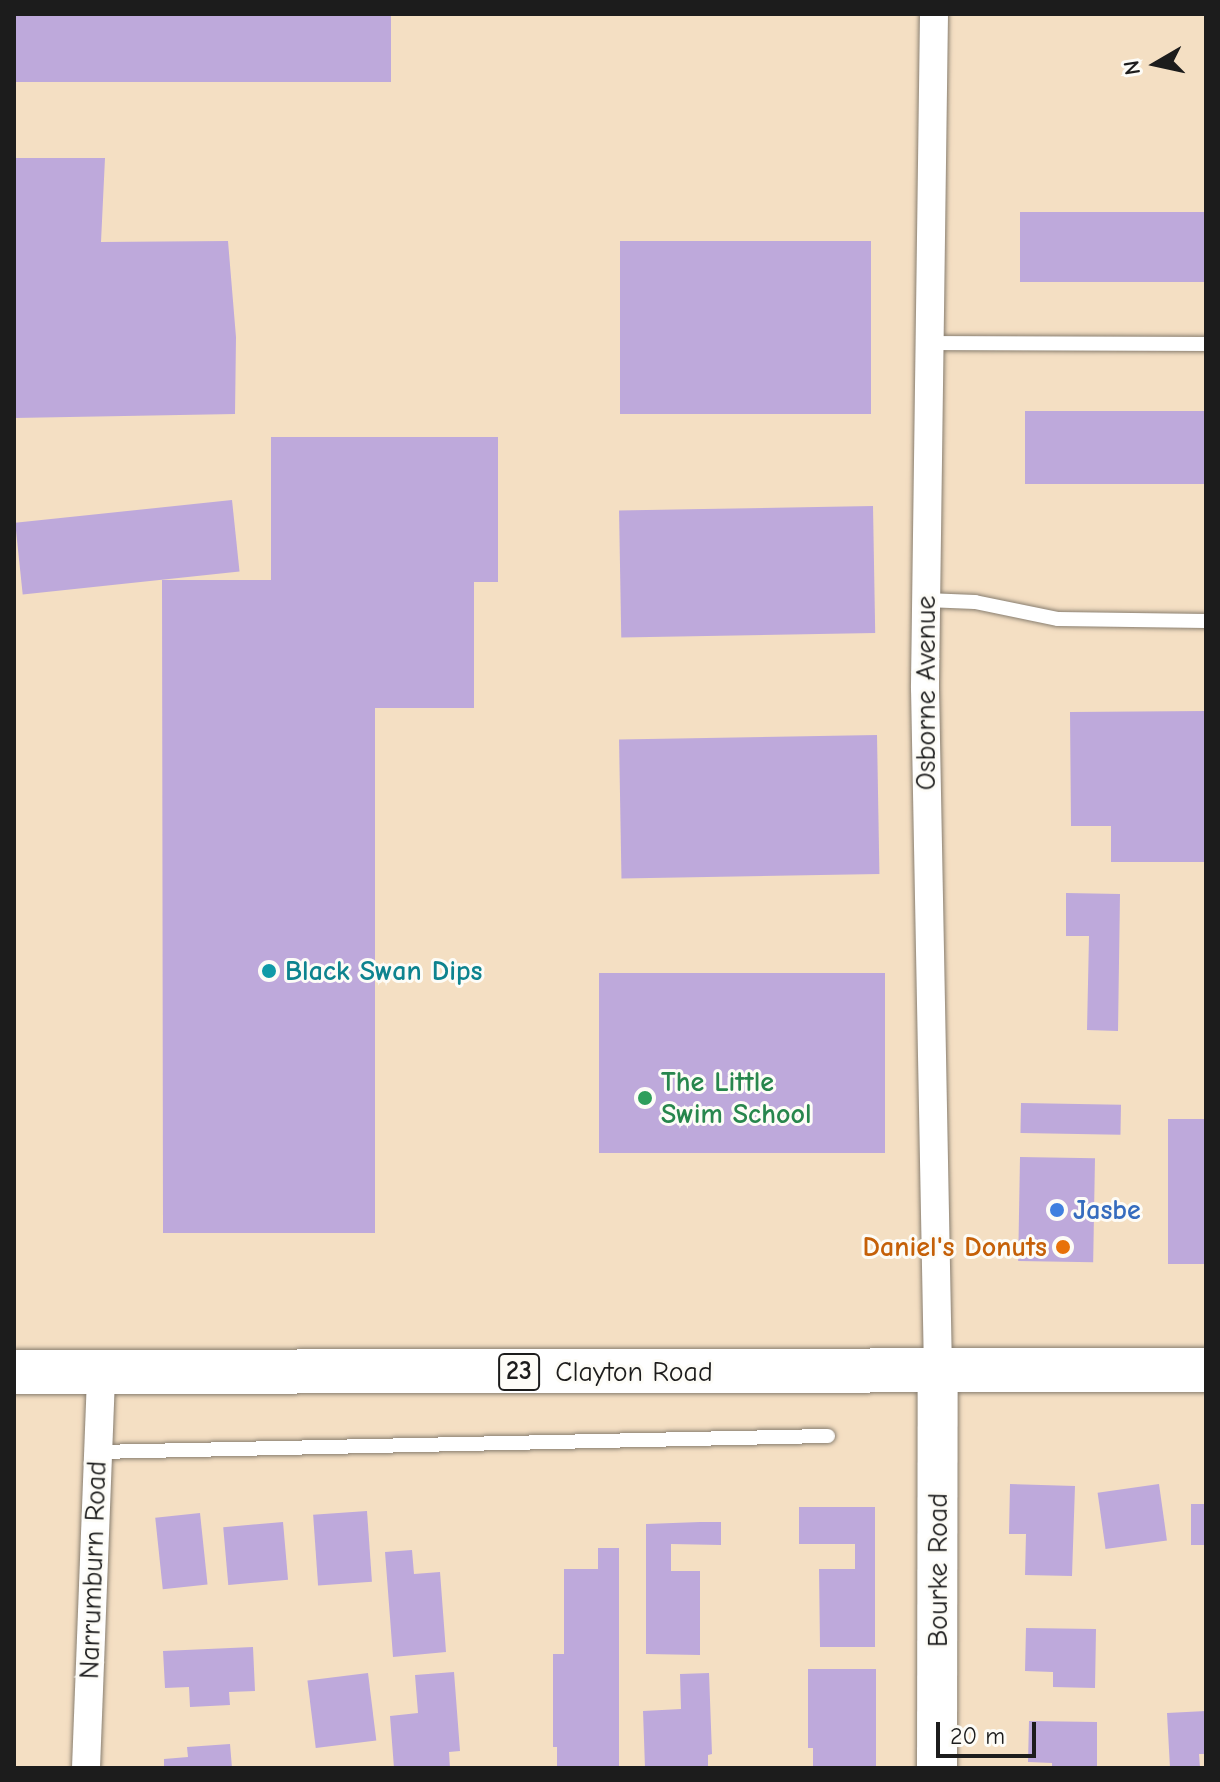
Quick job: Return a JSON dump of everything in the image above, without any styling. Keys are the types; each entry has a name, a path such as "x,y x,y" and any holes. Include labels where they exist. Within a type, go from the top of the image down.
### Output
{"main road":[{"name":"Clayton Road","path":"14,1372 1206,1370"},
{"name":"Bourke Road","path":"937,1768 938,1371"}],"street":[{"name":"Osborne Avenue","path":"934,14 926,600 928,942 938,1371"},
{"name":"Narrumburn Road","path":"86,1768 101,1372"}],"lane":[{"path":"928,343 1206,344"},
{"path":"926,600 975,602 1058,619 1206,621"},
{"path":"98,1452 828,1436"}],"building":[{"path":"14,14 391,14 391,82 14,82"},
{"path":"14,158 105,158 101,242 228,241 236,337 235,414 14,418"},
{"path":"1020,212 1206,212 1206,282 1020,282"},
{"path":"620,241 871,241 871,414 620,414"},
{"path":"1025,411 1206,411 1206,484 1025,484"},
{"name":"Black Swan Dips","path":"271,437 498,437 498,582 474,582 474,708 375,708 375,1233 163,1233 162,580 271,580"},
{"path":"232,500 240,572 23,594 15,523"},
{"path":"873,506 875,633 621,637 619,510"},
{"path":"1206,711 1206,862 1111,862 1111,826 1071,826 1070,712"},
{"path":"877,735 879,874 621,878 619,740"},
{"path":"1066,893 1120,894 1118,1031 1087,1030 1089,936 1066,936"},
{"path":"599,973 885,973 885,1153 599,1153"},
{"path":"1021,1103 1121,1105 1120,1135 1020,1133"},
{"path":"1168,1119 1206,1119 1206,1264 1168,1264"},
{"name":"Jasbe","path":"1020,1157 1095,1158 1093,1262 1018,1261"},
{"path":"1010,1484 1075,1486 1072,1576 1025,1575 1026,1534 1009,1534"},
{"path":"1159,1484 1167,1540 1106,1549 1098,1493"},
{"path":"1191,1504 1206,1504 1206,1545 1191,1545"},
{"path":"799,1507 875,1507 875,1647 820,1647 819,1569 855,1569 855,1544 799,1544"},
{"path":"367,1511 372,1582 318,1586 313,1515"},
{"path":"200,1513 208,1585 163,1589 155,1518"},
{"path":"283,1522 288,1580 228,1585 223,1527"},
{"path":"721,1522 721,1545 671,1544 671,1571 700,1571 700,1655 646,1654 646,1524"},
{"path":"598,1548 619,1548 619,1768 557,1768 557,1747 553,1747 553,1654 564,1654 564,1569 598,1569"},
{"path":"412,1550 414,1574 440,1572 446,1652 393,1657 385,1552"},
{"path":"1026,1628 1096,1629 1095,1688 1053,1687 1053,1672 1025,1671"},
{"path":"253,1647 255,1691 229,1692 230,1705 190,1707 189,1687 165,1688 163,1651"},
{"path":"808,1669 876,1669 876,1768 813,1768 813,1748 808,1748"},
{"path":"454,1672 460,1751 449,1752 450,1768 394,1768 390,1716 418,1713 415,1675"},
{"path":"368,1673 376,1740 316,1748 307,1680"},
{"path":"709,1673 712,1754 708,1755 708,1768 645,1768 643,1711 681,1709 680,1674"},
{"path":"1206,1711 1206,1754 1199,1754 1200,1768 1170,1768 1167,1713"},
{"path":"1029,1721 1097,1722 1097,1768 1052,1768 1052,1763 1028,1762"},
{"path":"230,1744 232,1768 164,1768 164,1759 188,1757 187,1747"}],"place":[{"name":"Black Swan Dips","path":"269,971"},
{"name":"The Little Swim School","path":"645,1098"},
{"name":"Jasbe","path":"1057,1210"},
{"name":"Daniel's Donuts","path":"1063,1247"}]}
